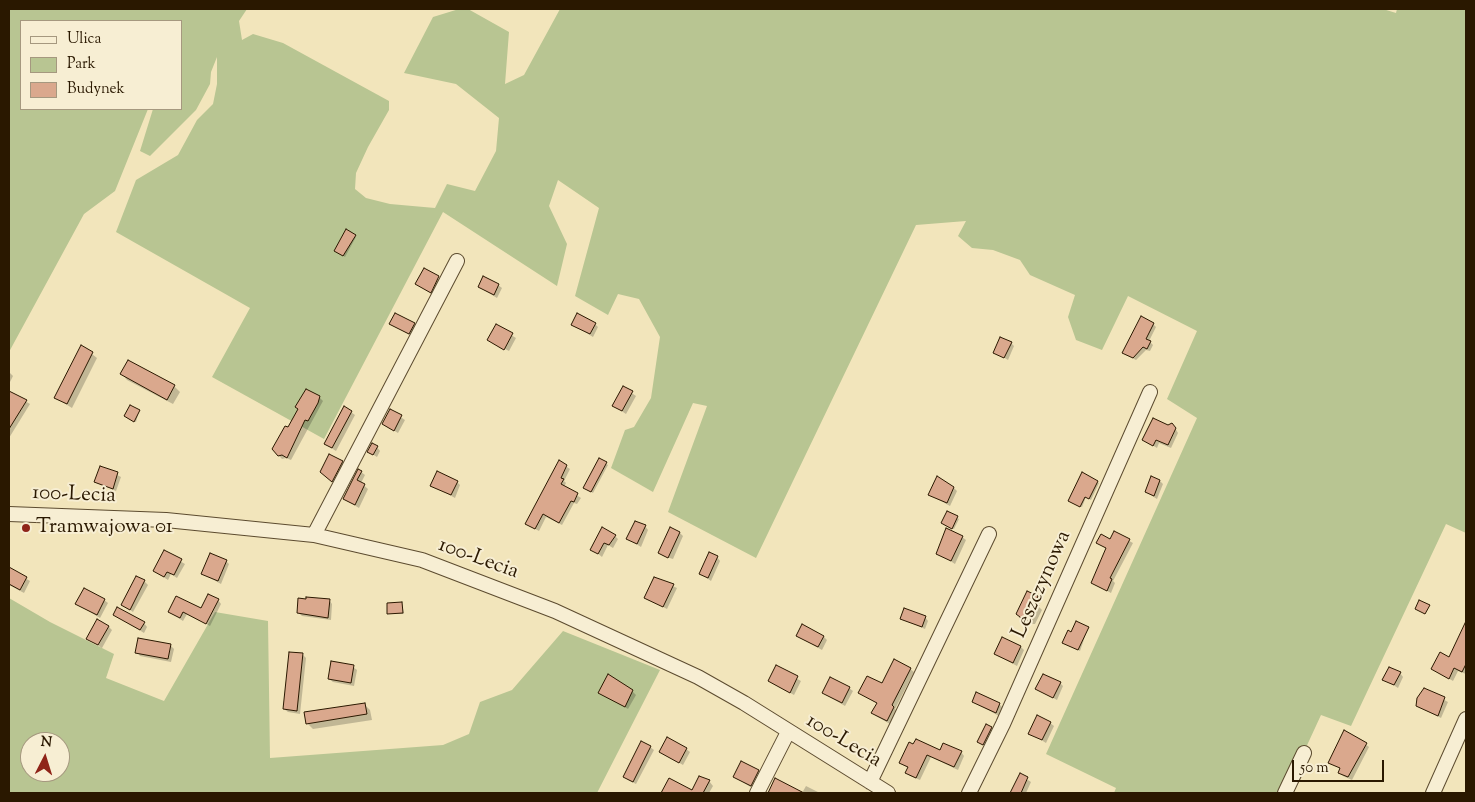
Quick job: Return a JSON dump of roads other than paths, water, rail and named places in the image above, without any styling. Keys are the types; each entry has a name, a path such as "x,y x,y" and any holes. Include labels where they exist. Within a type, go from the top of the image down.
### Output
{"street":[{"path":"314,535 457,261"},
{"name":"Leszczynowa","path":"969,793 1003,724 1150,392"},
{"name":"100-Lecia","path":"9,514 166,520 314,535 422,560 555,611 698,677 744,703 888,793"},
{"path":"870,782 990,534"},
{"path":"1433,793 1466,719"},
{"path":"757,793 788,732"},
{"path":"1285,793 1304,753"}],"place":[{"name":"Tramwajowa 01","path":"26,528"}]}
